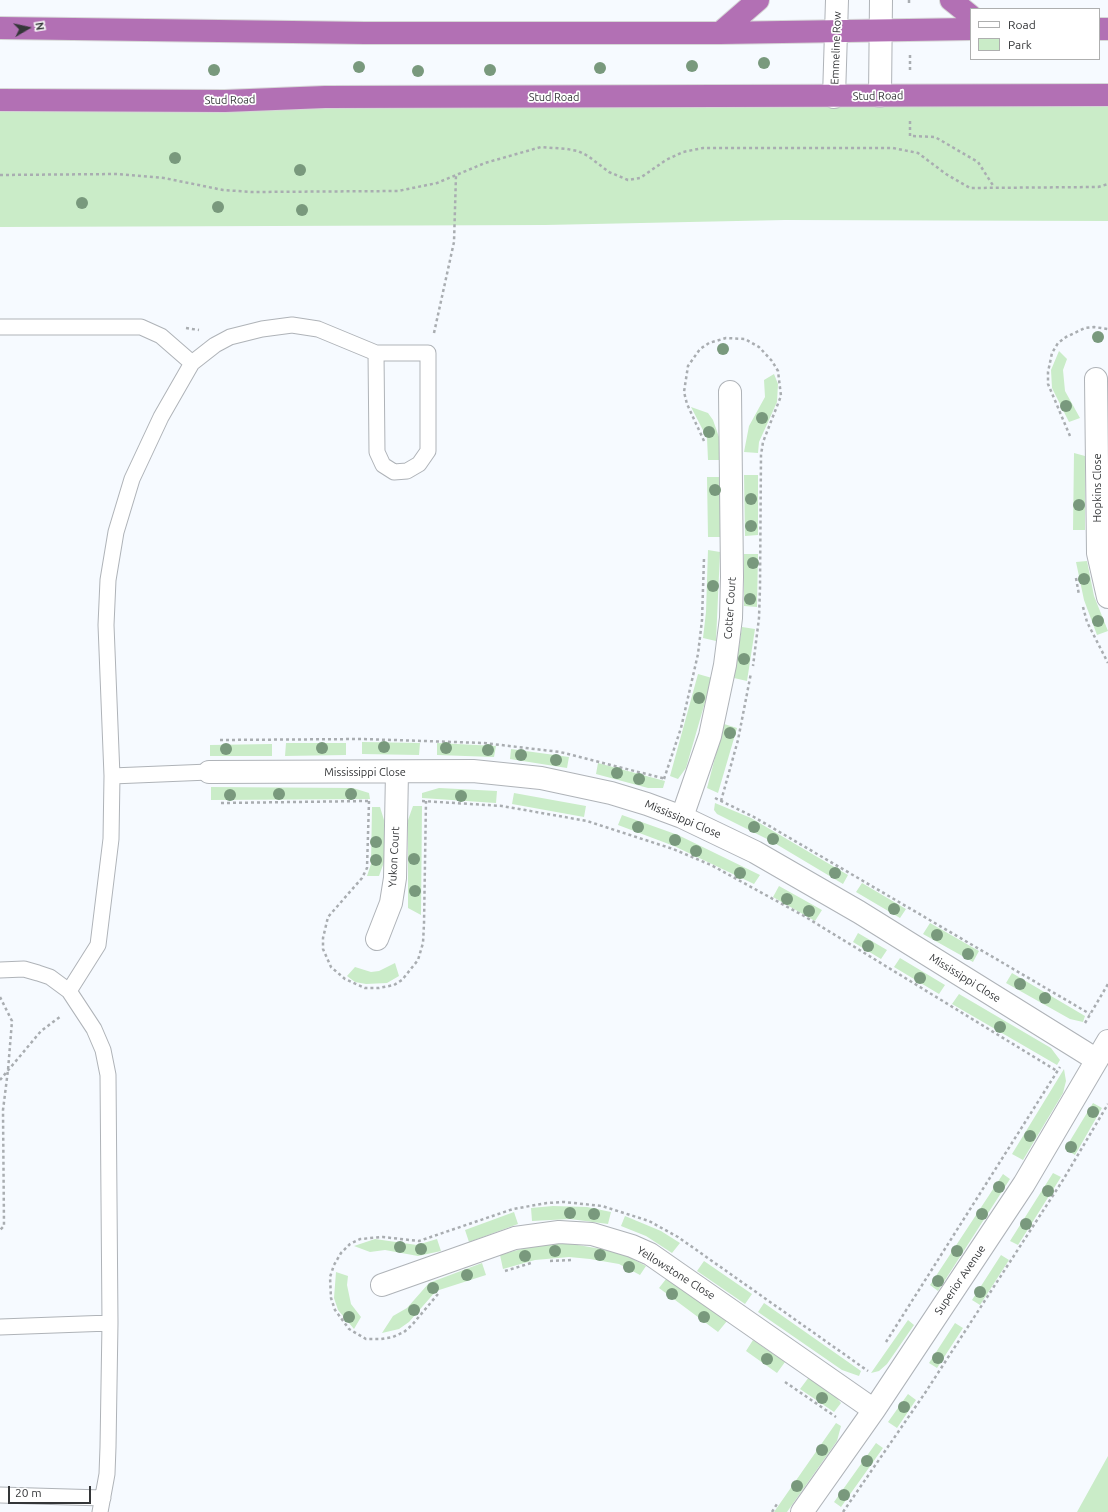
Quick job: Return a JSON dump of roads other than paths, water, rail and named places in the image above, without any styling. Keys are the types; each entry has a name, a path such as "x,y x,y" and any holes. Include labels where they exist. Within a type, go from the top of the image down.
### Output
{"highway":[{"path":"720,33 758,0"},
{"path":"951,0 970,15"},
{"path":"0,28 365,33 720,33 970,29"},
{"name":"Stud Road","path":"0,100 226,101 333,97 834,97 1108,95"}],"street":[{"name":"Emmeline Row","path":"834,97 837,0"},
{"path":"880,96 881,0"},
{"name":"Hopkins Close","path":"1096,378 1098,553 1108,597"},
{"name":"Cotter Court","path":"682,817 710,736 725,665 730,618 732,577 730,392"},
{"name":"Mississippi Close","path":"209,772 473,771 542,778 612,793 682,817 755,852 1103,1051"},
{"name":"Yukon Court","path":"377,939 391,903 395,878 397,772"},
{"name":"Superior Avenue","path":"802,1512 874,1410 1024,1184 1103,1051"},
{"name":"Yellowstone Close","path":"382,1285 515,1238 559,1232 592,1234 632,1246 650,1254 874,1410"}],"lane":[{"path":"69,991 98,945 111,839 112,776 106,625 108,580 116,532 132,480 161,417 192,363 214,345 230,337 262,329 292,325 318,329 376,354 428,353 428,451 419,464 407,471 394,472 383,465 377,452 376,354"},
{"path":"0,327 141,327 161,336 192,363"},
{"path":"112,776 209,772"},
{"path":"0,970 24,969 38,973 50,978 69,991 94,1029 102,1050 108,1075 110,1323 108,1447 102,1505 0,1495"},
{"path":"0,1327 110,1323"}]}
